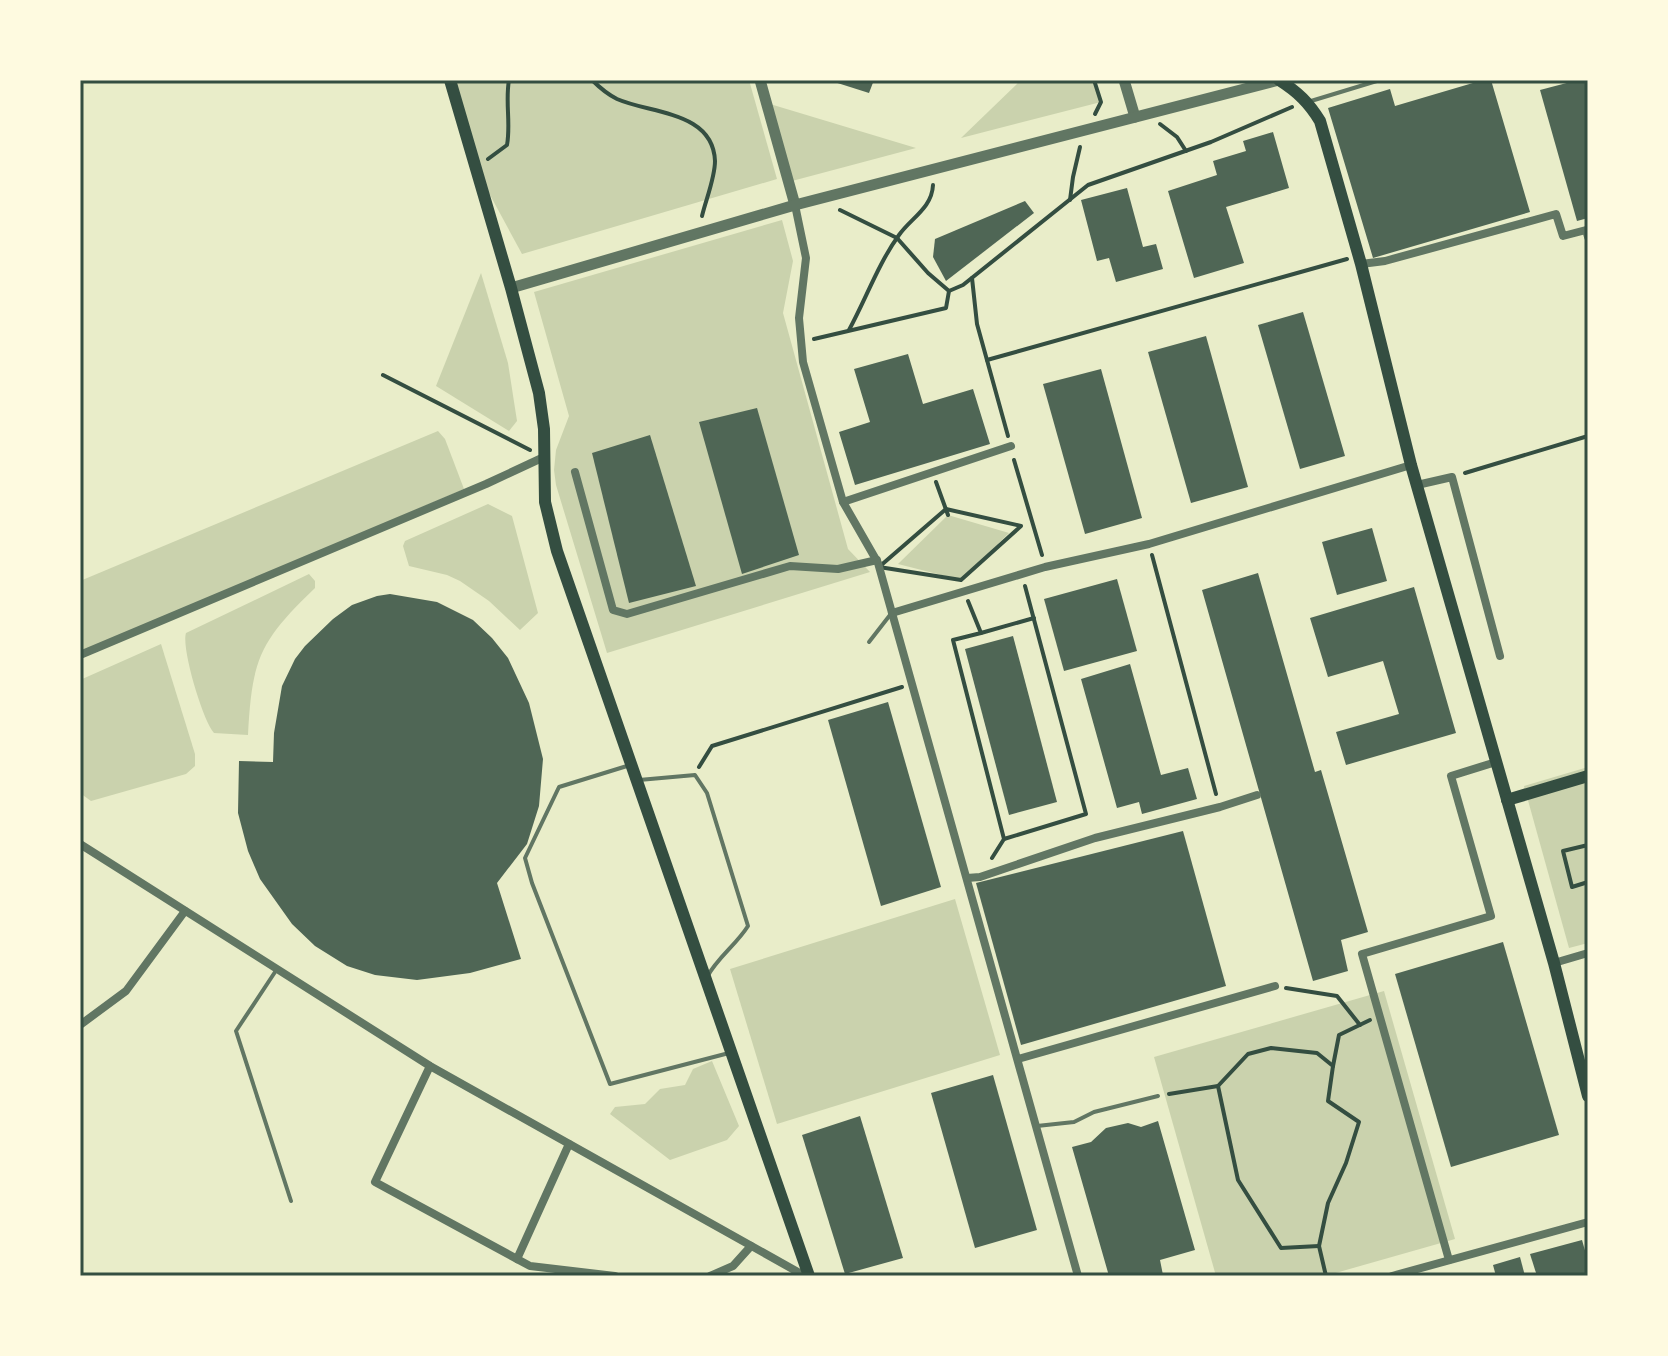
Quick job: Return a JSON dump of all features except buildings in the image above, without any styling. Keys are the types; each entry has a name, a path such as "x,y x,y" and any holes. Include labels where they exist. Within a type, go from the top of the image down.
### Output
{"main road":[{"path":"450,80 539,393 544,420 544,490 549,525 807,1276"},
{"path":"1279,80 1294,85 1320,121 1360,260 1411,465 1554,963 1588,1096"},
{"path":"1507,800 1588,776"}],"street":[{"path":"760,80 795,205 806,258 799,318 800,342 843,502 878,564 1078,1276"},
{"path":"1124,80 1135,117"},
{"path":"511,288 795,205 1279,80"},
{"path":"1360,260 1385,261 1556,214 1563,236 1586,230 1588,237"},
{"path":"843,502 1011,446"},
{"path":"80,655 544,457"},
{"path":"892,613 1045,567 1149,544 1411,465"},
{"path":"575,472 613,610 627,614 790,566 838,569 878,564"},
{"path":"1417,485 1452,477 1500,656"},
{"path":"1449,1260 1362,954 1491,916 1451,776 1496,762"},
{"path":"967,878 980,877 1095,838 1257,795"},
{"path":"80,844 430,1066 807,1276"},
{"path":"80,1025 126,991 185,911"},
{"path":"1554,963 1588,953"},
{"path":"1018,1059 1275,986"},
{"path":"430,1066 375,1182 530,1266 615,1276"},
{"path":"517,1259 569,1144"},
{"path":"1392,1276 1588,1222"},
{"path":"710,1276 733,1266 751,1246"}],"lane":[{"path":"1308,102 1380,80"},
{"path":"869,642 892,613"},
{"path":"631,764 559,787 525,858 532,883 610,1084 731,1052"},
{"path":"636,780 695,775 707,793 748,926 740,940 714,964 706,979"},
{"path":"277,969 236,1031 291,1201"},
{"path":"1036,1126 1074,1122 1094,1112 1158,1096"}],"path":[{"path":"477,171 497,150 507,145 510,128 506,95 509,80"},
{"path":"592,80 617,99 679,117 703,130 712,143 715,163 698,233"},
{"path":"949,291 972,278 1088,185 1211,142 1308,102"},
{"path":"1135,117 1154,120 1177,137 1186,151"},
{"path":"849,330 897,238 924,209 933,192 934,169"},
{"path":"818,199 897,238 949,291"},
{"path":"987,360 1360,260"},
{"path":"972,278 977,324 1045,567"},
{"path":"800,342 946,308 949,291"},
{"path":"383,375 544,457"},
{"path":"1452,477 1588,436"},
{"path":"932,472 947,512"},
{"path":"878,564 947,512 1021,526 1034,524"},
{"path":"961,580 1021,526"},
{"path":"1149,544 1220,807"},
{"path":"878,564 961,580"},
{"path":"980,877 1004,839 1086,814 1022,574"},
{"path":"961,580 981,633"},
{"path":"1004,839 953,640 1034,618"},
{"path":"695,775 712,746 912,684"},
{"path":"1588,845 1563,851 1572,887 1588,882"},
{"path":"1275,986 1337,996 1360,1025"},
{"path":"1326,1276 1319,1246 1328,1203 1346,1163 1359,1122 1328,1101 1339,1035 1379,1016"},
{"path":"1158,1096 1218,1086 1248,1054 1271,1048 1317,1053 1333,1066"},
{"path":"1218,1086 1238,1180 1281,1248 1319,1246"}],"green space":[{"path":"451,80 749,80 777,179 522,254 477,171"},
{"path":"1021,80 1094,80 1101,102 961,138"},
{"path":"770,104 916,148 792,181"},
{"path":"782,220 793,261 783,313 848,549 870,572 607,653 556,485 556,450 569,416 534,292"},
{"path":"481,273 508,363 517,421 509,431 436,386"},
{"path":"438,431 445,439 464,489 80,654 80,581"},
{"path":"488,504 512,516 538,613 520,630 489,601 460,581 409,566 403,546 405,541"},
{"path":"948,515 1009,533 961,580 898,564"},
{"path":"309,574 315,581 315,588 282,622 262,652 252,687 248,735 214,733 194,684 186,633"},
{"path":"161,644 195,754 195,766 186,774 91,801 80,793 80,680"},
{"path":"1588,767 1588,943 1569,948 1524,786"},
{"path":"955,899 1000,1055 777,1124 730,969"},
{"path":"1384,991 1455,1239 1325,1276 1216,1276 1154,1057"},
{"path":"712,1061 739,1126 727,1140 670,1160 610,1114 615,1107 645,1104 660,1089 685,1085 693,1069"}]}
